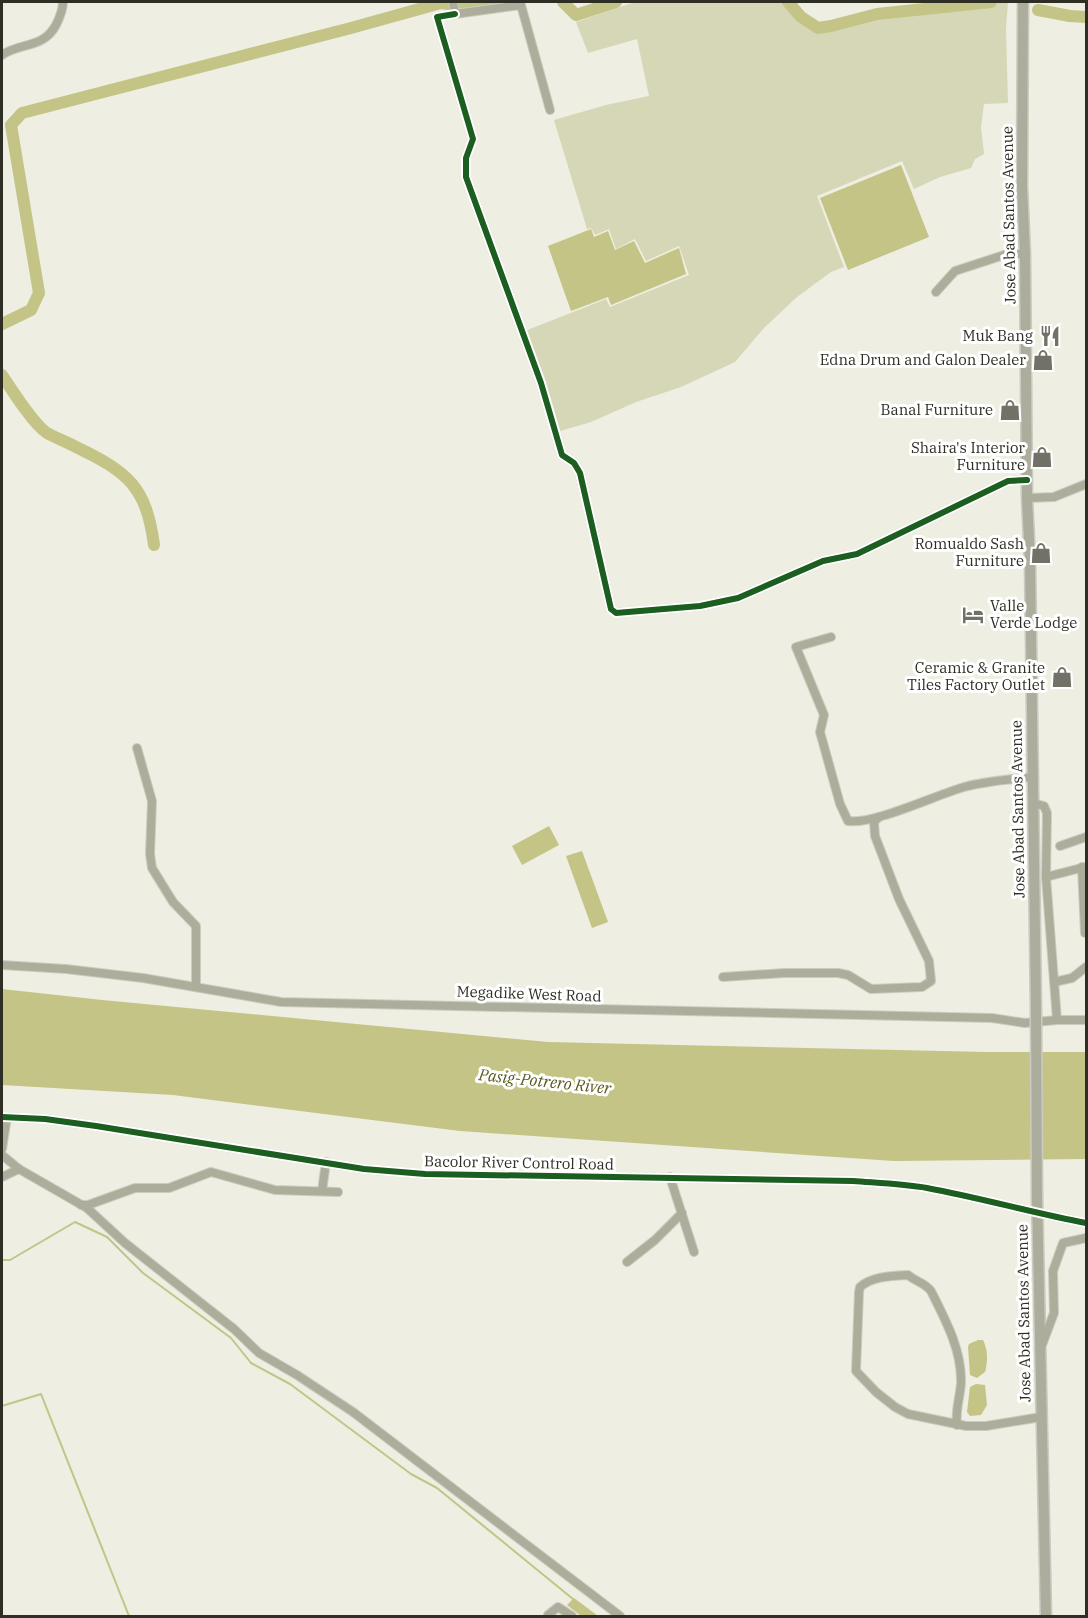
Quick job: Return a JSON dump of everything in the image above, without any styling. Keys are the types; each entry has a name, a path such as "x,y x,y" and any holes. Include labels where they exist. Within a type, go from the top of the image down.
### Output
{"highway":[{"name":"Jose Abad Santos Avenue","path":"1023,2 1022,186 1034,803 1037,1214 1046,1617"}],"street":[{"path":"2,55 10,50 37,43 48,36 62,12 63,2"},
{"path":"453,2 454,12"},
{"path":"550,110 521,5 454,12 437,17 473,139 466,158 466,177 541,383 562,455 574,463 580,473 613,612 700,606 738,598 823,561 846,558 865,551 1008,481 1027,480"},
{"path":"936,292 955,271 1007,254 1025,254"},
{"path":"1027,498 1054,497 1086,484"},
{"path":"831,637 796,647 824,715 820,732 840,804 848,821 857,822 879,817 965,787 992,781 1033,777"},
{"path":"136,748 152,801 150,854 152,868 173,902 196,926 196,987"},
{"path":"1034,803 1044,806 1047,813 1046,877 1057,1020"},
{"path":"723,977 784,973 838,974 848,975 871,989 922,987 931,981 929,961 899,899 875,836 874,822 879,817"},
{"path":"1060,846 1086,837"},
{"path":"1046,877 1084,867 1085,933"},
{"name":"Megadike West Road","path":"2,965 113,974 281,1002 992,1018 1025,1023 1086,1020"},
{"path":"1054,982 1072,978 1086,967"},
{"path":"2,1149 4,1117"},
{"name":"Bacolor River Control Road","path":"4,1117 69,1122 364,1169 425,1174 853,1180 894,1184 970,1197 1037,1214 1086,1222"},
{"path":"2,1155 20,1169 91,1211 125,1243 234,1329 259,1353 352,1412 620,1617"},
{"path":"322,1191 326,1162"},
{"path":"2,1177 20,1169"},
{"path":"79,1205 88,1205 135,1188 169,1188 211,1172 275,1190 338,1192"},
{"path":"670,1177 694,1252"},
{"path":"627,1262 682,1213"},
{"path":"1040,1352 1054,1313 1053,1271 1063,1243 1086,1238"},
{"path":"957,1425 956,1410 961,1385 958,1352 931,1291 926,1284 914,1281 908,1275 881,1278 863,1284 859,1293 856,1371 866,1384 895,1407 908,1414 957,1425 966,1426 986,1426 1041,1417"},
{"path":"548,1615 558,1608 572,1617"}],"shaded area":[{"path":"635,2 785,2 800,19 818,30 877,15 1008,2 1006,29 1008,103 984,104 981,127 984,154 975,159 971,168 940,177 914,189 902,161 817,196 844,267 831,272 797,297 764,328 735,362 681,387 636,402 591,422 553,433 525,331 606,299 610,307 689,275 679,246 646,261 635,239 616,249 609,229 595,235 591,228 587,229 554,120 606,105 649,96 637,39 588,53 576,22"}],"water":[{"path":"901,165 929,237 848,270 820,198"},
{"path":"591,229 594,237 608,231 615,250 634,241 645,263 679,248 686,274 611,305 608,297 571,311 548,246"},
{"path":"549,826 559,845 522,865 512,846"},
{"path":"582,851 608,922 592,928 566,856"},
{"name":"Pasig-Potrero River","path":"2,989 548,1042 986,1052 1086,1052 1086,1159 894,1161 460,1131 173,1095 2,1085"},
{"path":"983,1340 987,1360 985,1372 977,1378 970,1375 968,1347 969,1344"},
{"path":"976,1384 985,1385 987,1405 981,1415 970,1416 967,1412 970,1387"},
{"path":"574,1598 598,1616 581,1616 567,1605"}],"waterway":[{"path":"2,324 31,310 39,293 11,125 22,113 441,3 456,5 492,2"},
{"path":"563,2 576,15 616,2"},
{"path":"788,2 801,17 818,28 877,14 991,2"},
{"path":"1038,10 1086,17"},
{"path":"2,375 41,429 94,456 132,483 146,508 154,545"},
{"path":"2,1260 10,1260 75,1222 107,1237 143,1273 231,1338 251,1363 290,1384 411,1474 437,1488 573,1599"},
{"path":"2,1406 41,1394 129,1616"}],"cycle path":[{"path":"455,14 437,17 473,139 466,158 466,177 541,383 562,455 574,463 580,473 611,609 616,613 700,606 738,598 823,561 857,554 1008,481 1027,480"},
{"path":"2,1117 45,1119 364,1169 425,1174 853,1181 900,1185 947,1192 1086,1223"}],"place":[{"name":"Muk Bang","path":"1050,336"},
{"name":"Edna Drum and Galon Dealer","path":"1043,360"},
{"name":"Banal Furniture","path":"1010,410"},
{"name":"Shaira's Interior Furniture","path":"1042,457"},
{"name":"Romualdo Sash Furniture","path":"1041,553"},
{"name":"Valle Verde Lodge","path":"973,615"},
{"name":"Ceramic & Granite Tiles Factory Outlet","path":"1062,677"}]}
